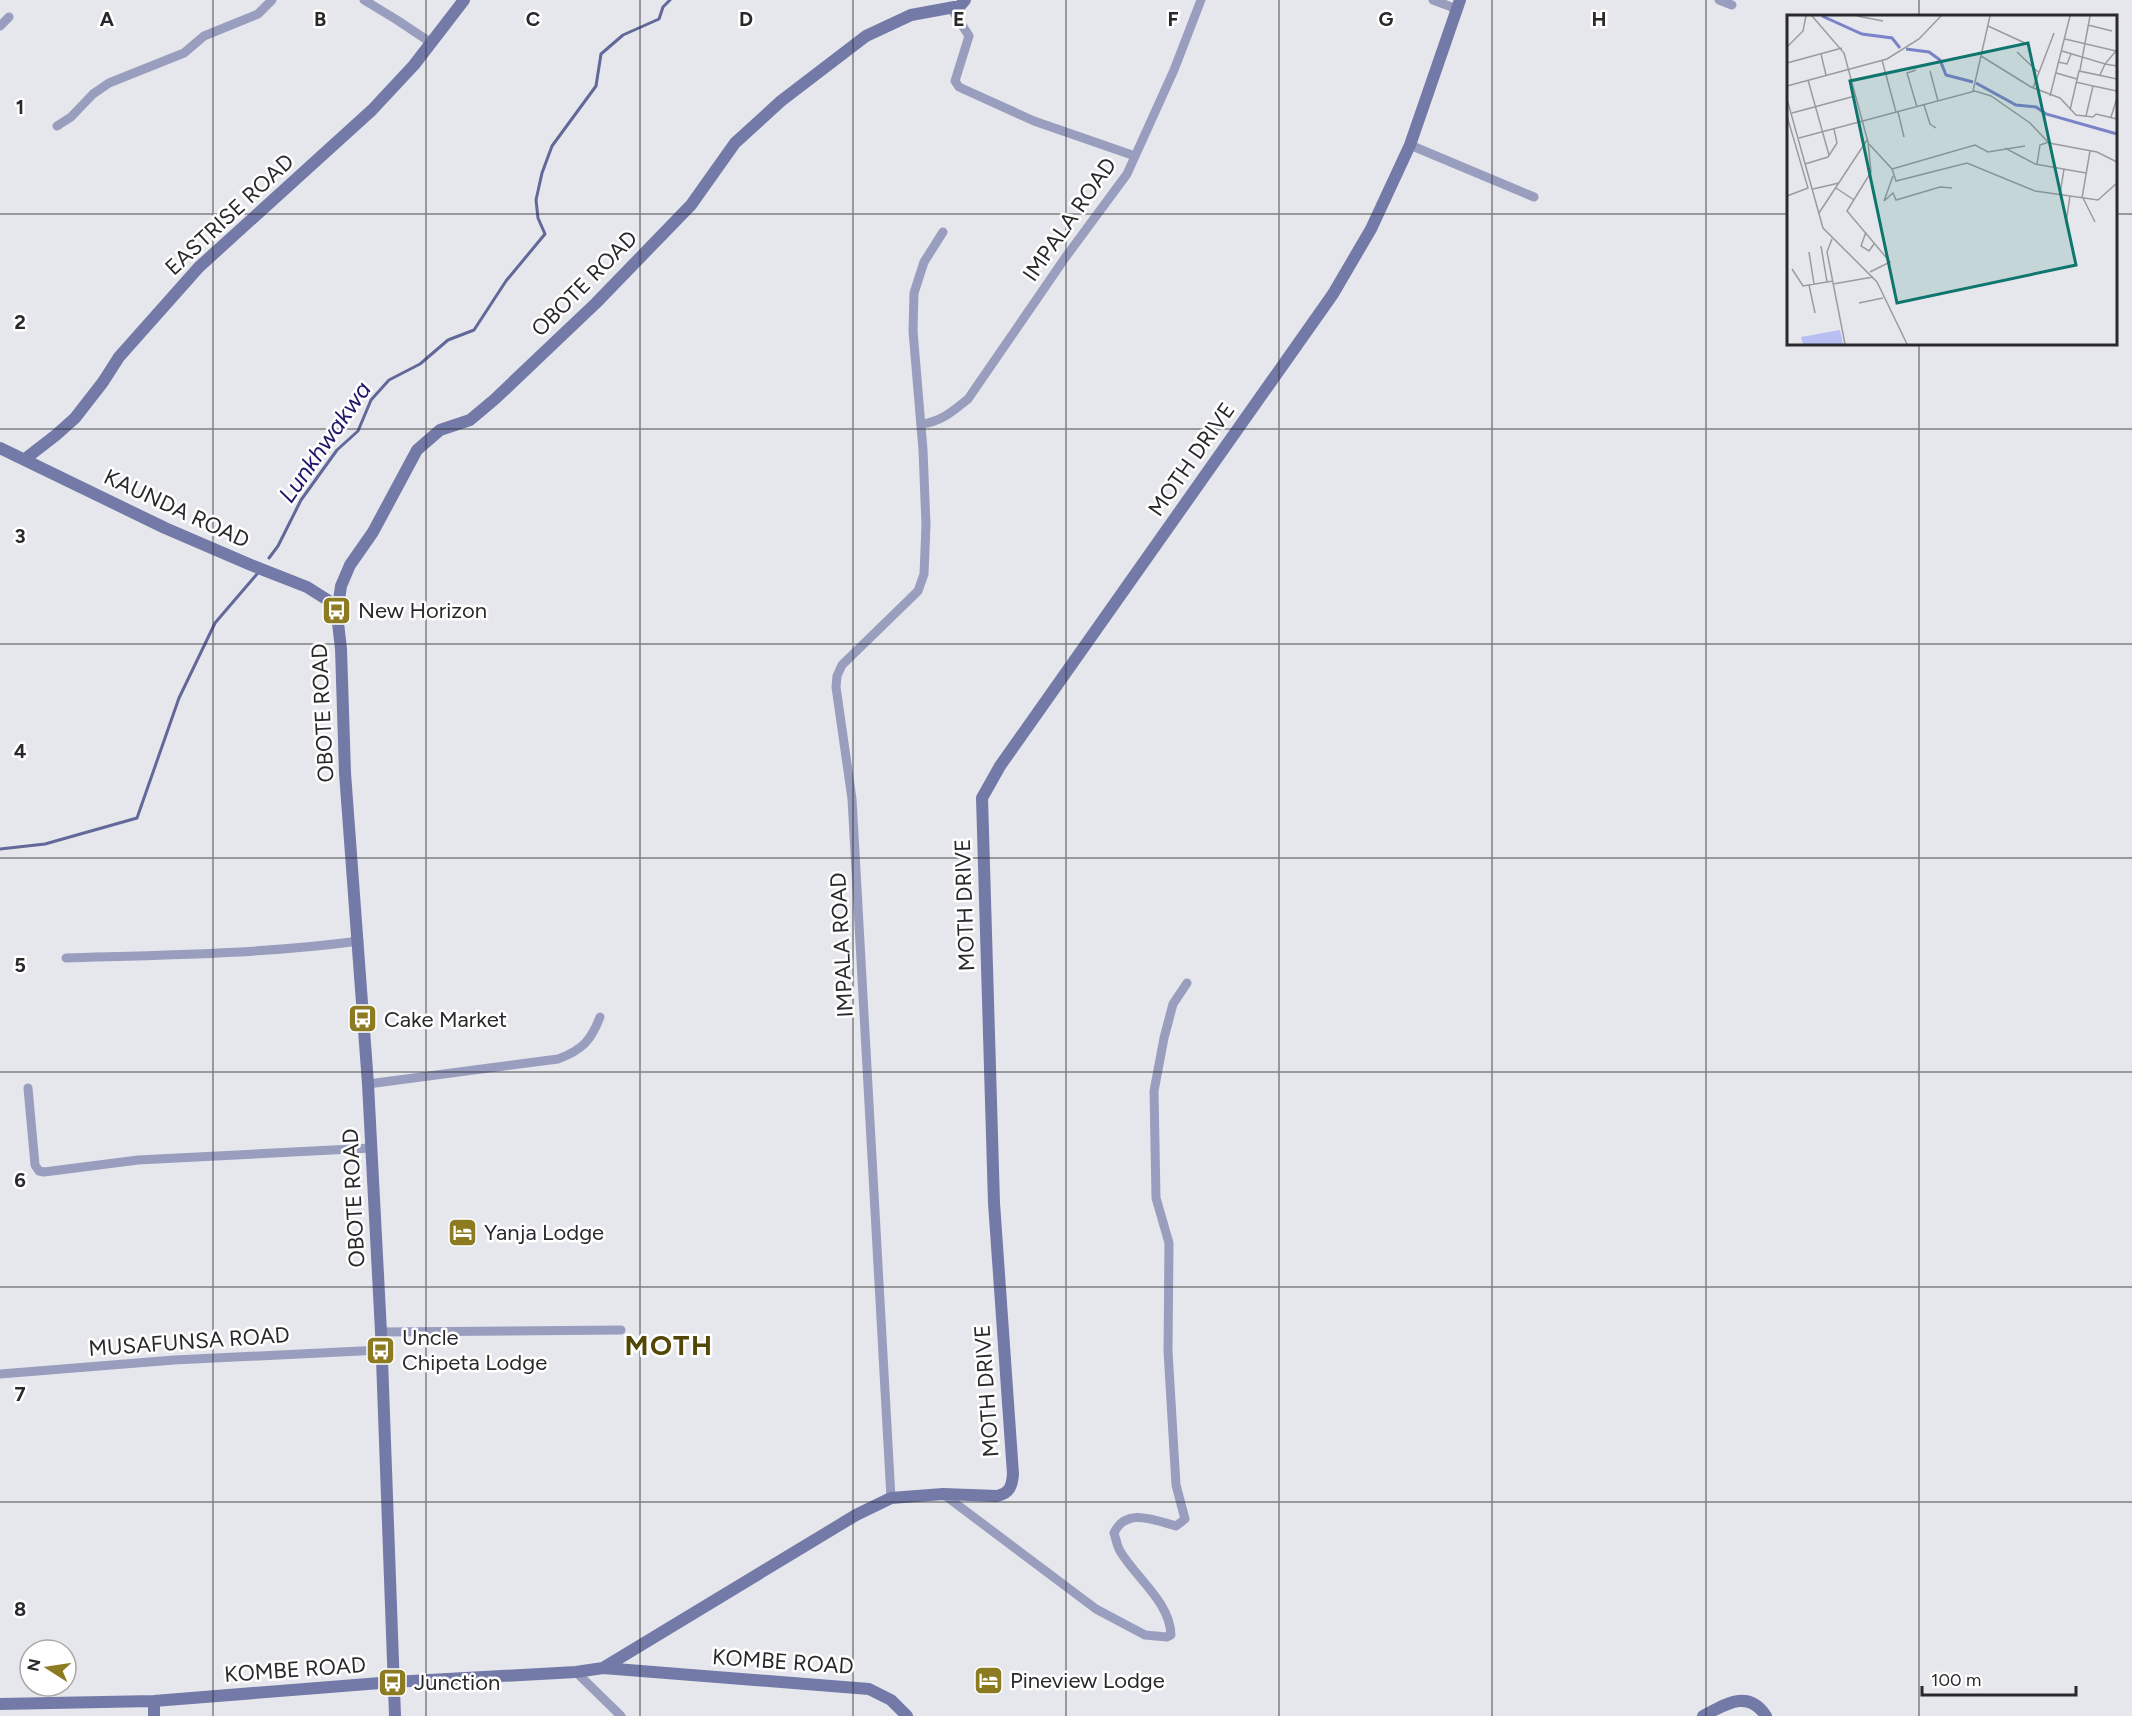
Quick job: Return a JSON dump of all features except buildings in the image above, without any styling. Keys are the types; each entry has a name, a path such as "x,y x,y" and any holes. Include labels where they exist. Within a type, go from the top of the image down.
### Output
{"street":[{"path":"57,126 71,117 93,94 109,83 184,53 204,36 258,14 272,0"},
{"path":"363,0 429,42"},
{"name":"EASTRISE ROAD","path":"25,459 75,418 103,382 118,357 199,267 372,110 414,64 464,0"},
{"name":"OBOTE ROAD","path":"395,1716 381,1332 368,1084 345,773 338,606 341,586 350,565 373,532 417,450 440,430 470,420 596,303 691,205 735,143 781,101 866,36 911,15 960,6 965,0"},
{"name":"IMPALA ROAD","path":"921,424 934,423 949,415 968,399 1065,258 1128,174 1174,70 1201,0"},
{"path":"1434,0 1458,4"},
{"path":"1719,0 1732,5"},
{"name":"MOTH DRIVE","path":"603,1668 856,1515 891,1498 943,1494 997,1496 1005,1494 1012,1484 994,1203 982,798 1000,766 1333,294 1371,229 1410,145 1458,4"},
{"path":"951,8 969,36 956,74 955,81 959,87 1034,121 1136,156"},
{"path":"0,26 9,17"},
{"path":"1410,145 1534,197"},
{"name":"IMPALA ROAD","path":"891,1498 852,799 836,687 837,676 842,665 918,591 923,582 926,525 913,331 914,293 924,262 943,232"},
{"name":"KAUNDA ROAD","path":"0,448 165,528 307,586 338,606"},
{"path":"66,958 307,948 359,941"},
{"path":"943,1494 1096,1609 1145,1635 1167,1637 1171,1635 1171,1623 1161,1605 1119,1550 1114,1533 1119,1524 1132,1517 1176,1526 1185,1519 1176,1485 1168,1351 1169,1243 1156,1198 1154,1091 1173,1004 1187,983"},
{"path":"368,1084 558,1059 577,1052 595,1030 600,1017"},
{"path":"28,1088 35,1165 39,1171 44,1172 138,1160 371,1148"},
{"path":"381,1332 621,1330"},
{"name":"MUSAFUNSA ROAD","path":"0,1374 174,1360 381,1350"},
{"name":"KOMBE ROAD","path":"0,1704 154,1701 393,1682 576,1672 603,1668 869,1689 891,1700 907,1716"},
{"path":"576,1672 621,1716"},
{"path":"1703,1716 1726,1703 1741,1700 1754,1703 1766,1716"},
{"path":"154,1701 154,1716"}],"waterway":[{"name":"Lunkhwakwa","path":"269,558 278,546 301,500 337,450 358,431 371,400 389,380 420,364 448,340 474,330 506,281 545,234 538,218 536,200 542,173 552,146 596,86 601,54 623,35 659,19 663,7 670,0"},
{"name":"Lunkhwakwa","path":"0,849 45,844 137,818 179,698 215,623 257,574"}],"place":[{"name":"New Horizon","path":"337,610"},
{"name":"Cake Market","path":"363,1019"},
{"name":"Yanja Lodge","path":"463,1232"},
{"name":"Uncle Chipeta Lodge","path":"381,1350"},
{"name":"Pineview Lodge","path":"989,1680"},
{"name":"Junction","path":"393,1682"}],"district":[{"name":"MOTH","path":"669,1345"}]}
